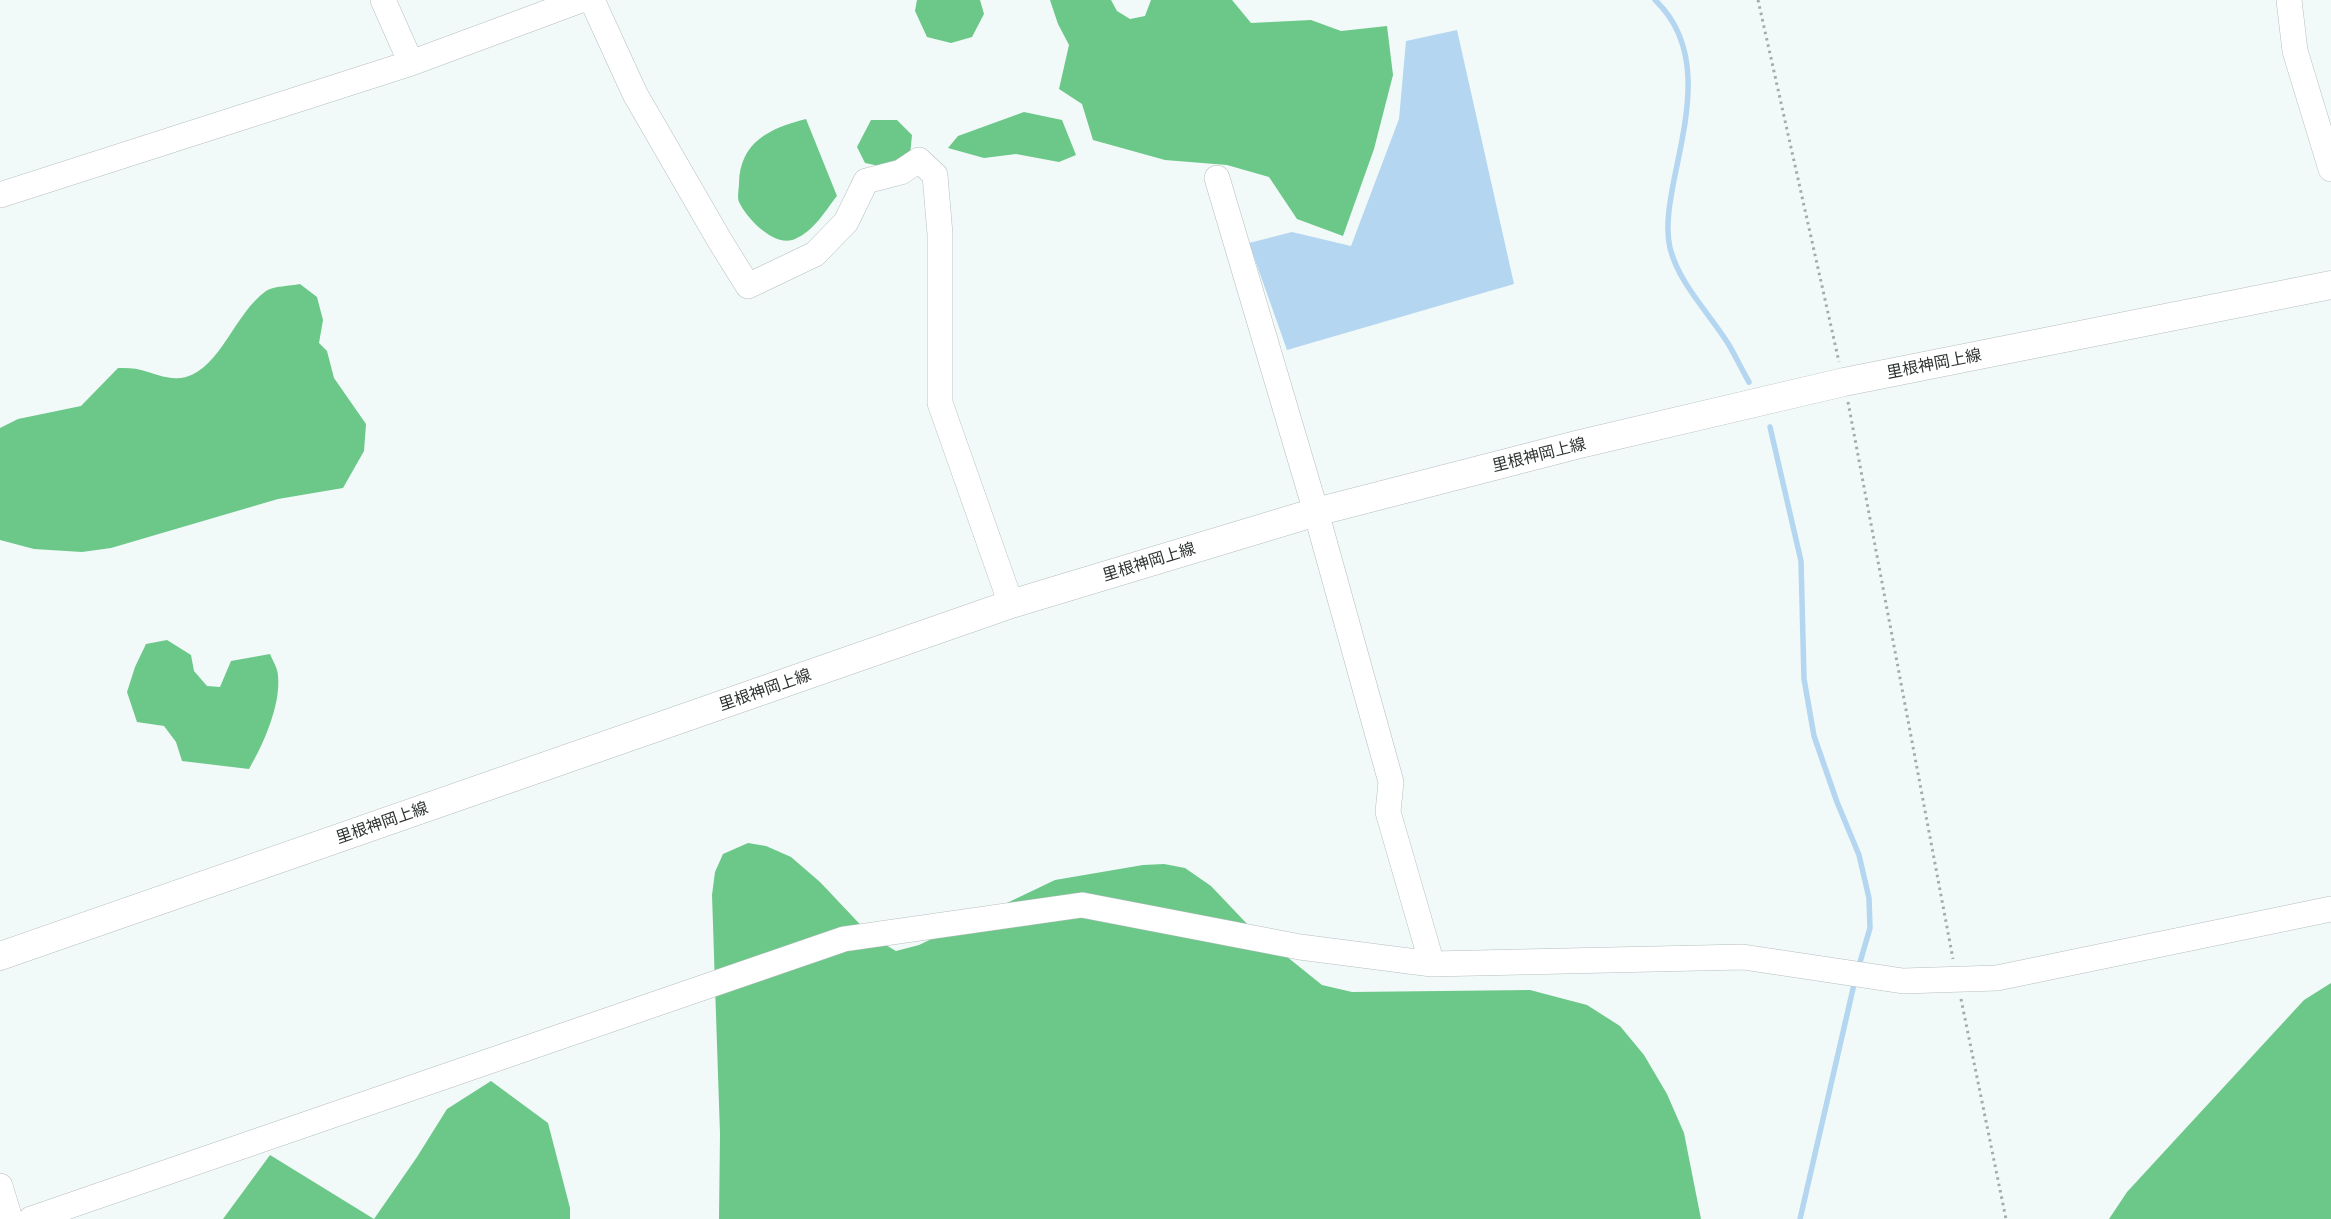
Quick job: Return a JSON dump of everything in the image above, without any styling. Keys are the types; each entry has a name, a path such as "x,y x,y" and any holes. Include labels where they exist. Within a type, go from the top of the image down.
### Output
{"main road":[{"name":"里根神岡上線","path":"0,956 1012,604 1316,512 1580,444 1844,382 2331,285"}],"street":[{"path":"383,0 411,63"},
{"path":"0,195 411,63 581,0"},
{"path":"592,0 635,94 748,286 815,254 846,222 866,181 901,172 918,160 935,175 940,234 940,403 1012,604"},
{"path":"2290,0 2295,51 2331,169"},
{"path":"1216,178 1316,512 1391,782 1388,812 1432,964"},
{"path":"31,1219 844,939 1082,905 1300,947 1432,964 1743,957 1903,981 1997,978 2331,909"},
{"path":"0,1186 10,1219"}],"path":[{"path":"1758,0 1844,382 1957,979 2006,1219"}],"green space":[{"path":"917,0 980,0 984,14 972,37 951,43 927,37 915,11"},
{"path":"1050,0 1111,0 1117,11 1130,19 1145,16 1151,0 1232,0 1251,23 1311,20 1341,31 1387,26 1393,75 1374,149 1343,236 1297,219 1269,177 1227,165 1165,160 1093,140 1082,104 1059,89 1069,45 1058,24"},
{"path":"1024,112 1062,120 1076,155 1059,162 1016,154 984,158 948,148 958,136"},
{"path":"806,119 837,196 808,231 795,239 787,241 771,236 762,230 743,209 738,195 741,169 751,147 759,139 780,127"},
{"path":"871,120 897,120 912,135 910,155 899,170 865,163 857,147"},
{"path":"300,284 317,297 323,320 319,343 327,351 334,378 366,424 364,451 343,488 278,499 111,548 82,552 34,549 0,540 0,428 18,419 81,406 118,368 138,369 174,378 186,377 198,372 218,352 245,312 266,291"},
{"path":"167,640 191,655 194,671 207,686 220,687 231,661 270,654 278,673 277,699 265,737 249,769 182,761 176,742 164,726 137,722 127,692 135,667 146,644"},
{"path":"748,843 766,846 791,857 820,882 872,937 896,951 919,945 1055,880 1143,865 1164,864 1185,868 1211,886 1250,927 1322,985 1352,992 1530,990 1587,1005 1620,1026 1644,1055 1667,1094 1684,1133 1701,1219 719,1219 720,1134 712,895 715,872 723,854"},
{"path":"2331,983 2331,1219 2109,1219 2127,1192 2304,1000"},
{"path":"491,1081 548,1123 570,1208 570,1219 374,1219 417,1157 447,1109"},
{"path":"270,1155 374,1219 223,1219"}],"water":[{"path":"1457,30 1514,284 1287,350 1249,243 1292,232 1351,246 1399,119 1406,41"}],"waterway":[{"path":"1655,0 1671,19 1681,40 1687,62 1687,109 1672,188 1668,231 1670,248 1680,274 1729,345 1749,382"},
{"path":"1770,427 1801,561 1804,679 1814,736 1837,802 1859,855 1869,898 1870,928 1858,969"},
{"path":"1800,1219 1855,980"}]}
